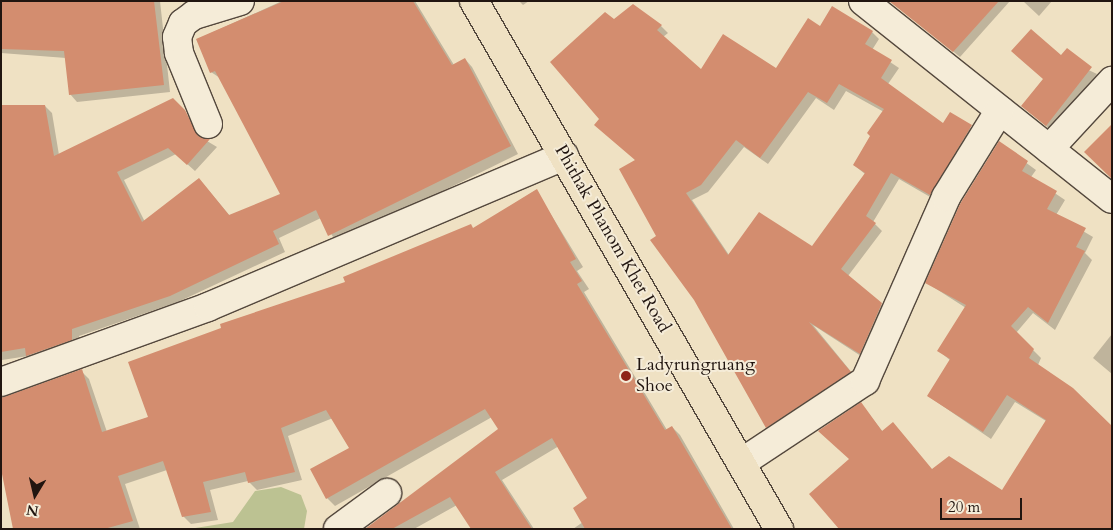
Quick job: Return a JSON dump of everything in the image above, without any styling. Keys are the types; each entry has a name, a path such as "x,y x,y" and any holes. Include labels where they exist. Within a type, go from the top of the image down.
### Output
{"main road":[{"name":"Phithak Phanom Khet Road","path":"474,1 779,529"}],"street":[{"path":"208,124 179,54 178,37 183,23 194,15 240,1"},
{"path":"863,1 1112,199"},
{"path":"1049,149 1112,81"},
{"path":"741,463 865,381 946,197 1000,110"},
{"path":"1,382 208,307 564,156"},
{"path":"338,529 387,493"}],"green space":[{"path":"281,487 301,495 307,511 304,529 189,529 233,522 255,491"}],"building":[{"path":"1,1 154,1 164,85 69,95 64,51 1,49"},
{"path":"284,1 413,1 452,65 465,58 511,146 328,236 316,210 273,231 279,244 170,296 72,329 72,340 26,356 25,348 1,352 1,105 45,105 54,156 173,98 185,110 198,136 210,139 187,165 168,148 117,172 142,222 199,178 229,215 280,194 215,71 210,73 196,39"},
{"path":"889,1 999,1 953,52"},
{"path":"633,4 662,25 657,30 701,69 723,34 776,68 808,18 820,26 832,6 873,31 865,44 892,60 881,78 943,123 950,112 972,125 930,195 891,173 866,216 876,223 841,269 882,303 860,354 809,322 851,372 766,428 694,300 650,240 656,236 619,169 635,160 594,125 599,119 550,62 605,12 614,19","holes":["839,84 884,109 867,133 870,136 853,165 865,173 812,246 759,212 728,255 686,193 701,185 736,140 760,158 808,92 827,103"]},
{"path":"1031,29 1061,55 1067,48 1092,67 1046,126 1021,106 1043,79 1011,51"},
{"path":"1112,124 1112,179 1084,152"},
{"path":"999,141 1028,161 1022,171 1057,191 1047,209 1086,228 1076,247 1085,251 1048,323 1028,307 1011,326 1034,349 1029,358 1073,388 1112,426 1112,529 839,529 809,494 849,459 818,431 861,402 882,431 893,422 932,469 949,456 1002,490 1046,420 1007,395 983,432 927,396 950,359 937,351 966,305 925,283 960,204"},
{"path":"537,189 576,259 570,262 582,281 577,284 665,430 672,426 732,529 585,529 573,508 587,498 552,438 495,472 532,529 471,529 450,497 392,529 365,529 498,429 485,409 326,499 310,469 349,448 326,410 281,428 295,472 248,483 245,472 203,482 211,512 182,517 163,461 118,476 133,521 104,529 13,529 1,469 1,398 82,369 102,432 148,417 128,362 221,328 220,324 345,282 343,277 471,224 473,228"}],"place":[{"name":"Ladyrungruang Shoe","path":"626,376"}]}
